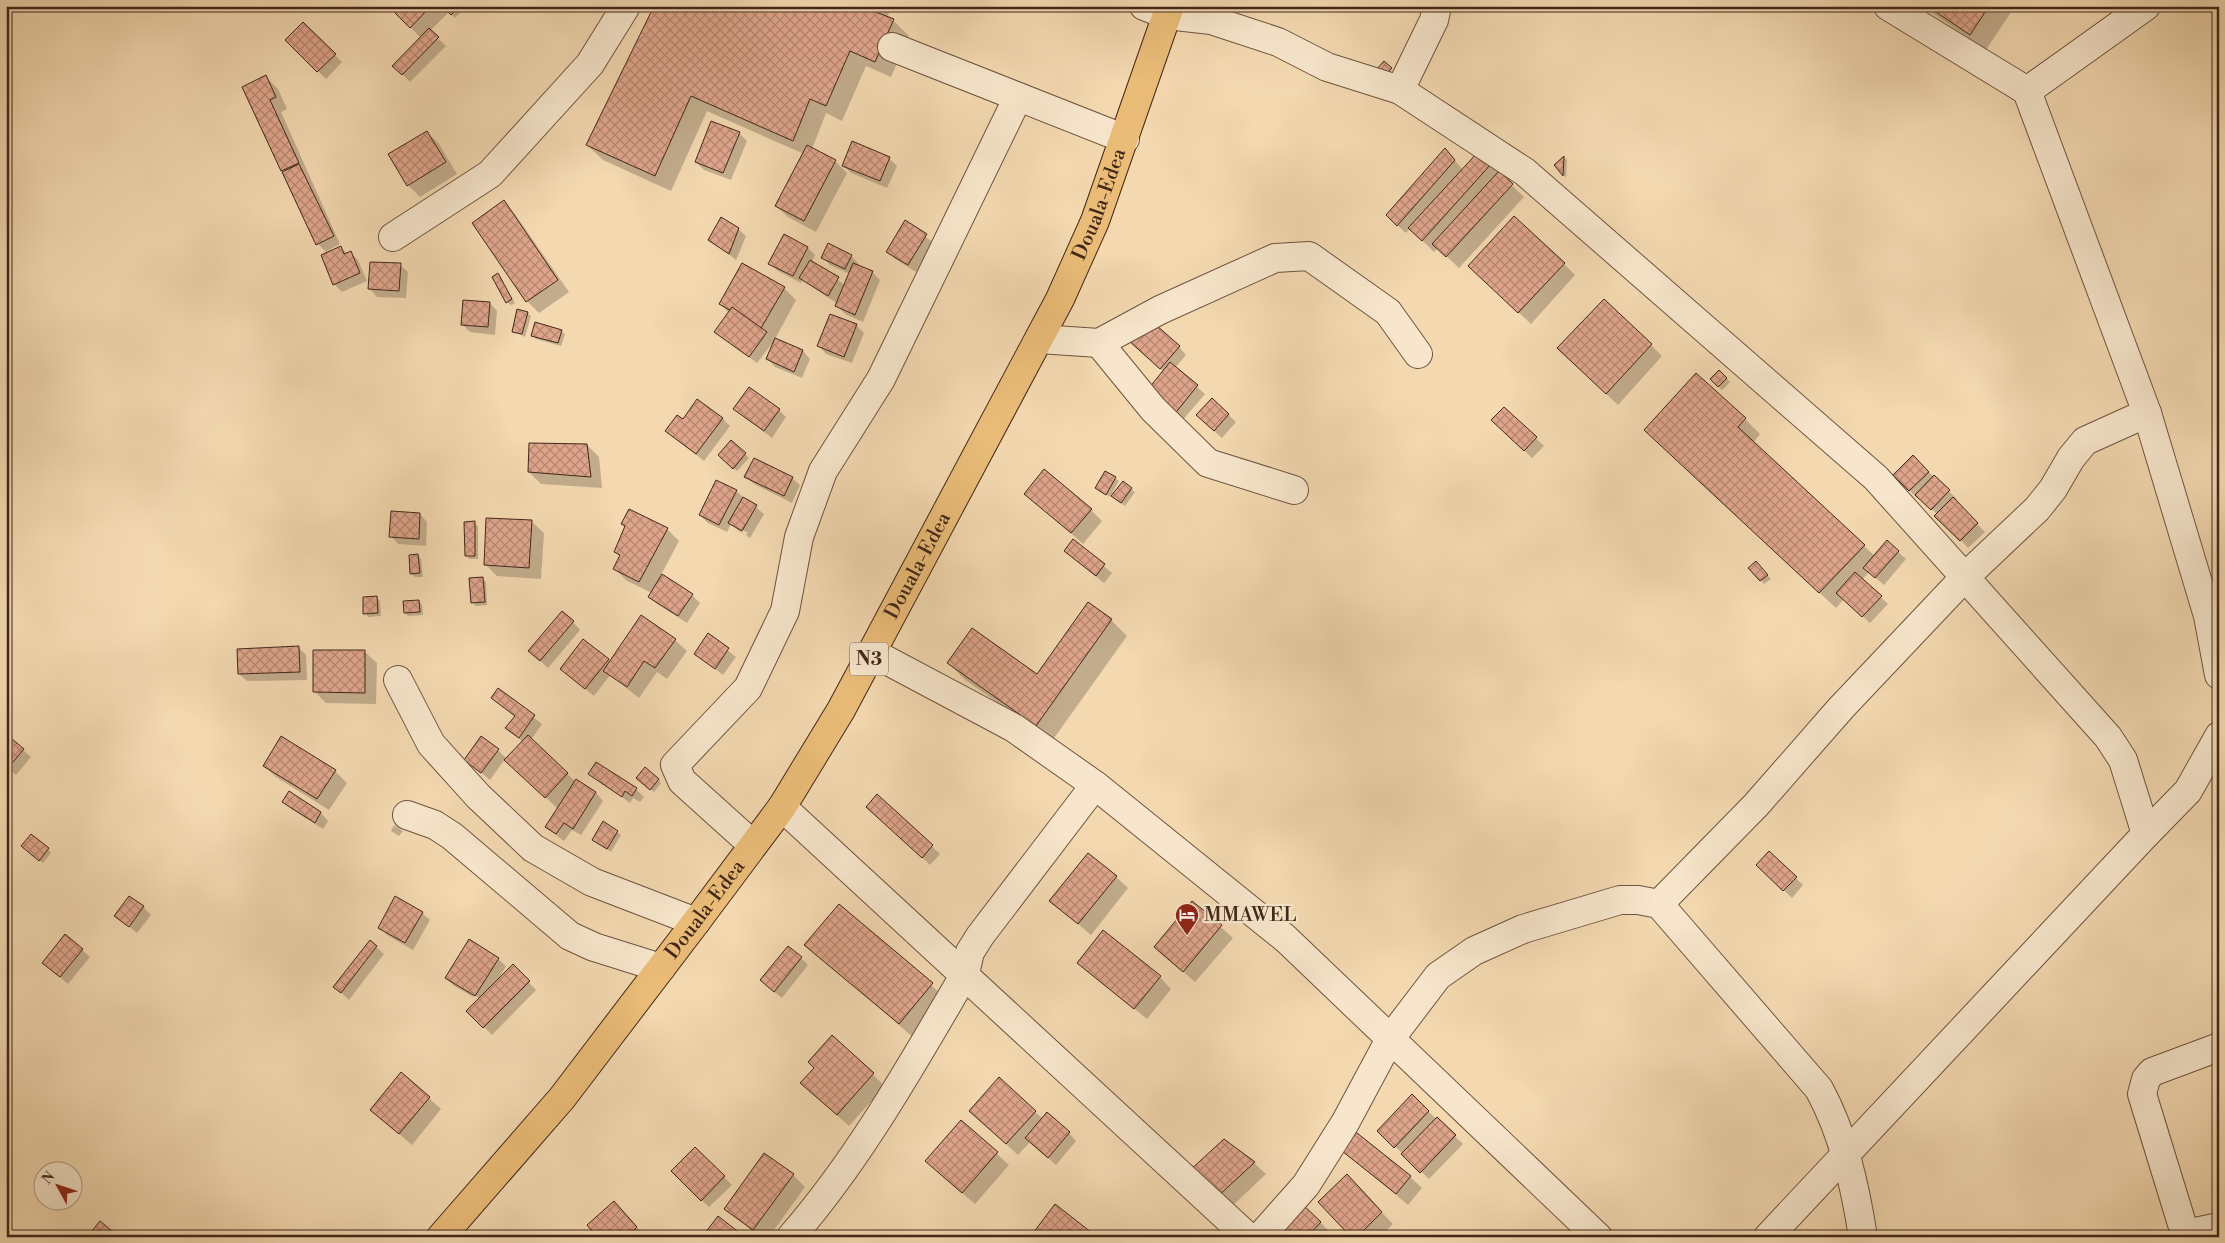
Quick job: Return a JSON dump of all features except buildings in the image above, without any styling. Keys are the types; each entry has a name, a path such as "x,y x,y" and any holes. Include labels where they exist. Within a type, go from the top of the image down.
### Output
{"highway":[{"name":"Douala-Edea","path":"441,1237 562,1098 782,807 873,653 1060,299 1094,221 1125,139 1160,9"}],"street":[{"path":"394,236 490,174 590,64 626,6"},
{"path":"1400,90 1434,20 1437,6"},
{"path":"1888,6 2028,91 2147,413 2213,615 2219,675"},
{"path":"2028,91 2146,6"},
{"path":"1160,9 1211,20 1278,42 1327,67 1400,90 1525,172 1876,478 1965,577 2005,625 2108,737 2123,760 2146,834"},
{"path":"892,47 1125,139"},
{"path":"753,845 682,781 675,764 748,688 785,611 799,537 823,471 881,380 1018,97"},
{"path":"1040,339 1099,343 1160,310 1275,258 1309,256 1388,312 1418,354"},
{"path":"1099,343 1153,409 1208,463 1294,490"},
{"path":"1659,904 1756,805 1841,708 1965,577 2037,509 2053,489 2071,458 2085,441 2147,413"},
{"path":"873,653 1014,728 1095,785 1286,938 1598,1237"},
{"path":"398,680 431,744 478,796 533,848 592,882 696,922"},
{"path":"1768,1237 2188,791 2219,736"},
{"path":"790,1237 858,1149 897,1090 965,974 970,952 980,936 1095,785"},
{"path":"782,807 1248,1237"},
{"path":"407,815 435,826 452,836 570,936 594,948 661,968"},
{"path":"1260,1237 1306,1185 1345,1123 1390,1039 1438,976 1474,951 1523,929 1620,900 1638,900 1659,904 1819,1089 1833,1115 1846,1155 1863,1237"},
{"path":"2219,1048 2152,1072 2146,1079 2142,1094 2186,1236 2219,1227"}],"place":[{"name":"MMAWEL","path":"1187,936"}]}
